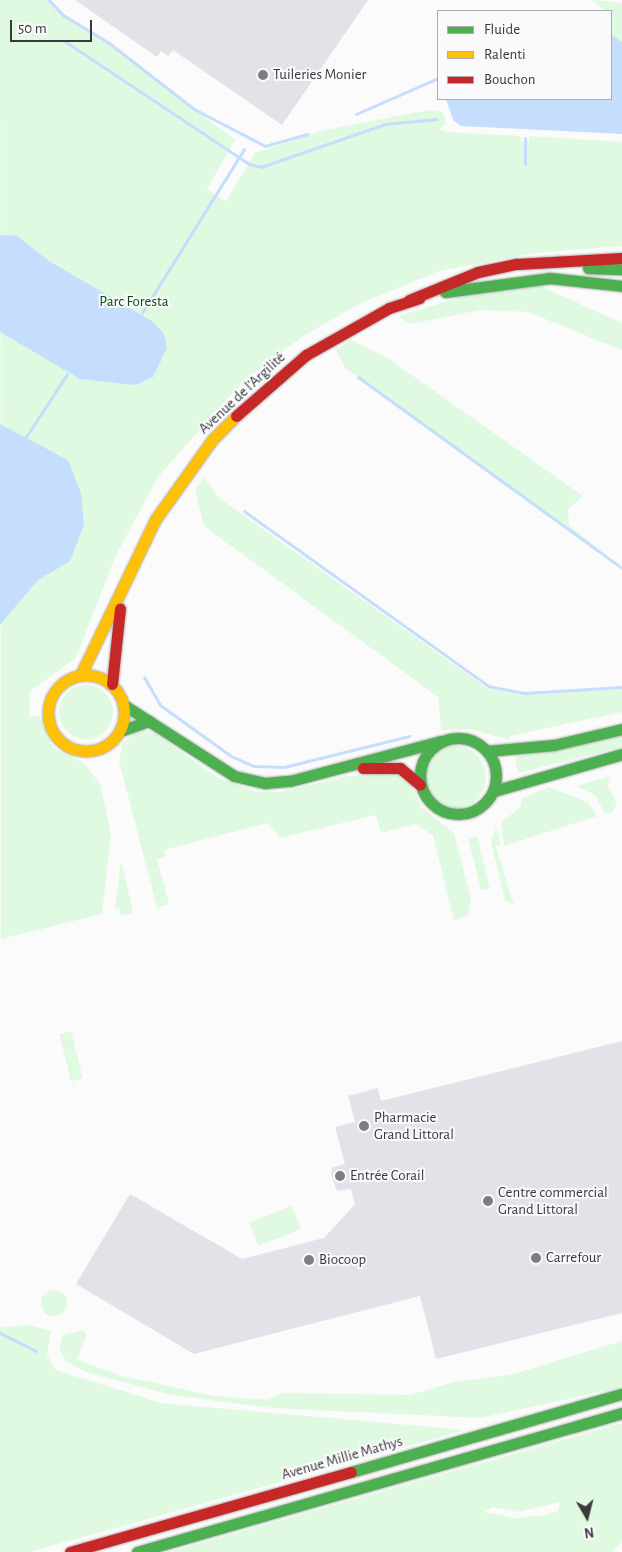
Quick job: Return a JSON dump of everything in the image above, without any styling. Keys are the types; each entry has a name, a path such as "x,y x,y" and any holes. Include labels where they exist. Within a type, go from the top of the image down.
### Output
{"main road":[{"path":"410,300 469,275 517,264 622,258"},
{"path":"469,286 571,269 622,269"},
{"name":"Avenue de l'Argilité","path":"81,674 171,493 194,460 238,412 306,355 410,300 469,286 577,278 622,286"},
{"name":"Avenue de l'Argilité","path":"112,684 124,585"},
{"path":"149,721 120,731 103,748 87,751 67,746 52,731 48,702 61,683 81,674 112,684 124,705 149,721 234,776 250,781 278,783 441,741 466,738 487,750 495,763 494,791 483,806 457,815 434,806 420,785 400,768 388,766 330,771"},
{"path":"120,731 124,705"},
{"path":"487,750 554,745 622,729"},
{"path":"420,785 423,760 441,741"},
{"path":"494,791 622,754"},
{"name":"Avenue Millie Mathys","path":"70,1552 622,1394"},
{"path":"137,1552 622,1413"}],"green space":[{"name":"Parc Foresta","path":"0,0 48,0 66,18 108,44 235,140 207,189 226,201 255,153 321,131 429,110 443,112 446,123 439,129 447,132 520,136 521,141 529,141 529,136 622,142 622,246 535,253 439,271 361,303 305,335 245,379 158,477 115,557 76,658 30,691 29,717 39,716 53,747 85,764 100,784 111,833 102,914 1,939"},
{"path":"592,0 622,3 622,42 612,35 612,10 603,9"},
{"path":"540,286 622,323 622,350 528,312 480,310 410,324 399,316 458,298"},
{"path":"351,340 389,359 583,496 568,509 569,525 622,568 345,368 336,350"},
{"path":"205,477 218,497 487,688 524,695 622,689 622,712 510,736 510,740 469,729 441,730 438,697 204,526 195,489"},
{"path":"81,685 91,685 101,689 109,697 113,712 109,727 101,735 91,739 81,739 71,735 63,727 59,717 59,707 63,697 71,689"},
{"path":"141,730 155,733 218,778 257,792 281,792 349,776 398,773 411,785 422,808 454,833 471,899 468,915 454,921 433,835 415,824 381,833 376,815 280,838 268,823 164,850 166,857 157,859 169,904 157,908 119,761 123,742"},
{"path":"622,735 622,747 518,773 515,757"},
{"path":"455,746 472,751 477,755 481,760 486,777 481,794 477,799 472,803 455,808 438,803 433,799 429,794 424,777 429,760 433,755 438,751"},
{"path":"611,776 608,787 617,802 613,812 605,814 595,795 576,786"},
{"path":"549,787 588,802 597,816 504,846 501,822 520,808 522,798"},
{"path":"496,828 501,845 496,846 514,906 505,900 491,842"},
{"path":"477,836 490,888 481,891 468,838"},
{"path":"121,860 133,913 121,916 119,907 115,910"},
{"path":"71,1031 83,1079 71,1081 59,1034"},
{"path":"292,1206 301,1229 258,1246 249,1222"},
{"path":"54,1290 63,1294 67,1303 63,1312 54,1316 45,1312 41,1303 45,1294"},
{"path":"29,1325 51,1331 47,1355 56,1370 161,1403 465,1430 30,1552 0,1552 0,1327"},
{"path":"82,1330 87,1334 77,1360 123,1376 214,1396 268,1400 283,1393 410,1395 453,1382 510,1375 622,1341 622,1387 481,1418 272,1408 171,1395 86,1372 67,1362 59,1349 63,1335"},
{"path":"622,1423 622,1542 612,1552 169,1552","holes":["560,1502 558,1511 546,1515 515,1518 484,1512 492,1507 518,1512"]}],"water":[{"path":"612,35 622,42 622,134 461,126 453,120 446,100 612,100"},
{"path":"0,235 17,236 49,261 152,321 164,334 167,348 153,377 135,385 80,379 0,332"},
{"path":"0,424 68,460 81,493 84,525 70,561 38,580 0,625"}],"building":[{"name":"Tuileries Monier","path":"75,0 368,0 282,125 173,50 168,56 161,51 157,57"},
{"name":"Centre commercial Grand Littoral","path":"622,1041 622,1313 436,1359 420,1296 194,1354 76,1284 130,1194 242,1259 324,1238 355,1204 351,1189 337,1191 331,1174 332,1168 345,1164 335,1127 355,1122 348,1096 378,1088 381,1101"}],"waterway":[{"path":"49,0 63,15 109,43 194,109 265,146 307,134"},
{"path":"63,40 249,164 261,167 385,124 437,119"},
{"path":"356,114 437,78"},
{"path":"525,138 525,164"},
{"path":"142,313 244,149"},
{"path":"26,437 67,374"},
{"path":"358,377 622,568"},
{"path":"244,511 488,686 524,693 622,687"},
{"path":"144,677 160,705 231,756 253,766 284,767 409,736"},
{"path":"0,1333 36,1351"}],"traffic: fast":[{"path":"588,268 622,269"},
{"path":"445,292 550,278 622,286"},
{"path":"124,705 234,776 265,783 290,781 441,741"},
{"path":"120,731 149,721"},
{"path":"487,751 554,745 622,729"},
{"path":"466,738 479,744 490,755 496,768 496,776 494,791 479,808 466,814 450,814 437,808 422,791 420,768 426,755 443,740 466,738"},
{"path":"494,791 622,754"},
{"path":"351,1472 622,1394"},
{"path":"137,1552 622,1413"}],"traffic: slow":[{"path":"81,674 155,520 212,440 236,416"},
{"path":"79,675 93,675 107,681 118,692 124,706 124,713 121,728 113,740 93,751 79,751 65,745 54,734 48,720 48,706 54,692 65,681 79,675"}],"traffic: jam":[{"path":"409,300 478,272 517,264 622,258"},
{"path":"236,416 306,355 389,308 419,298"},
{"path":"112,684 120,608"},
{"path":"363,768 400,768 420,785"},
{"path":"70,1552 351,1472"}],"place":[{"name":"Tuileries Monier","path":"263,75"},
{"name":"Pharmacie Grand Littoral","path":"364,1126"},
{"name":"Entrée Corail","path":"340,1176"},
{"name":"Centre commercial Grand Littoral","path":"488,1201"},
{"name":"Carrefour","path":"536,1258"},
{"name":"Biocoop","path":"309,1260"}]}
